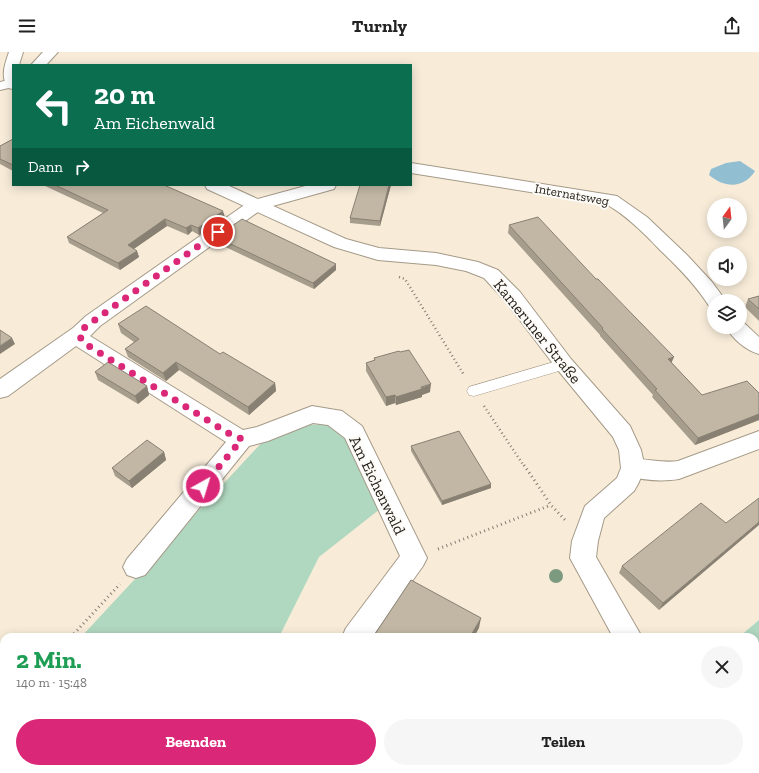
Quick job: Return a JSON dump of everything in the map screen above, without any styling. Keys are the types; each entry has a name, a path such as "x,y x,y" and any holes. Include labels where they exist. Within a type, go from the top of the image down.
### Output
{"street":[{"path":"12,64 16,52"},
{"path":"39,64 51,52"},
{"path":"10,84 10,71 12,65"},
{"name":"Internatsweg","path":"412,168 611,200 624,206 654,233 707,286 712,294"},
{"name":"Kameruner Straße","path":"215,186 340,243 378,254 436,259 471,266 491,274 512,297 564,364 622,432 630,450 633,468"},
{"path":"0,390 80,333 99,316 256,205 324,186"},
{"path":"80,333 80,337 84,343 228,433 242,439 136,568"},
{"path":"742,334 759,347"},
{"name":"Am Eichenwald","path":"242,439 260,435 293,420 312,414 334,417 354,432 414,558"},
{"path":"626,633 583,558 585,541 594,513 626,484 633,468 666,472 679,470 759,440"},
{"path":"359,633 414,558"}],"lane":[{"path":"474,391 564,364"}],"path":[{"path":"398,276 405,280 474,391 551,505 414,558"},
{"path":"75,633 136,568"}],"green space":[{"path":"330,424 350,442 380,509 319,557 281,633 85,633 266,438 305,425"},
{"path":"759,620 759,633 744,633"}],"water":[{"path":"740,161 755,171 750,177 740,184 727,184 709,175 711,169 726,163"}],"building":[{"path":"12,140 12,165 0,159 0,146"},
{"path":"57,186 166,186 223,211 198,228 191,225 186,228 165,219 128,245 137,251 118,263 67,237 108,210"},
{"path":"360,186 389,186 380,221 350,218"},
{"path":"538,217 596,279 598,279 674,357 668,359 702,395 747,381 759,393 759,414 698,438 655,390 657,389 602,329 603,328 509,225"},
{"path":"242,219 336,264 313,283 216,237"},
{"path":"759,296 759,309 748,299"},
{"path":"146,306 220,354 223,352 275,383 248,407 176,362 163,373 125,349 139,339 118,324"},
{"path":"0,330 12,338 0,346"},
{"path":"409,350 431,384 421,387 422,389 396,397 395,395 386,397 366,363 375,360 374,358 399,351"},
{"path":"108,362 147,386 135,396 95,372"},
{"path":"459,431 491,484 442,501 411,446"},
{"path":"147,440 164,452 129,481 112,468"},
{"path":"759,498 759,522 663,603 622,566 701,503 726,523"},
{"path":"411,580 481,618 472,633 376,633"}],"route":[{"path":"203,486 242,439 228,433 84,343 80,337 80,333 85,327 218,232"}]}
